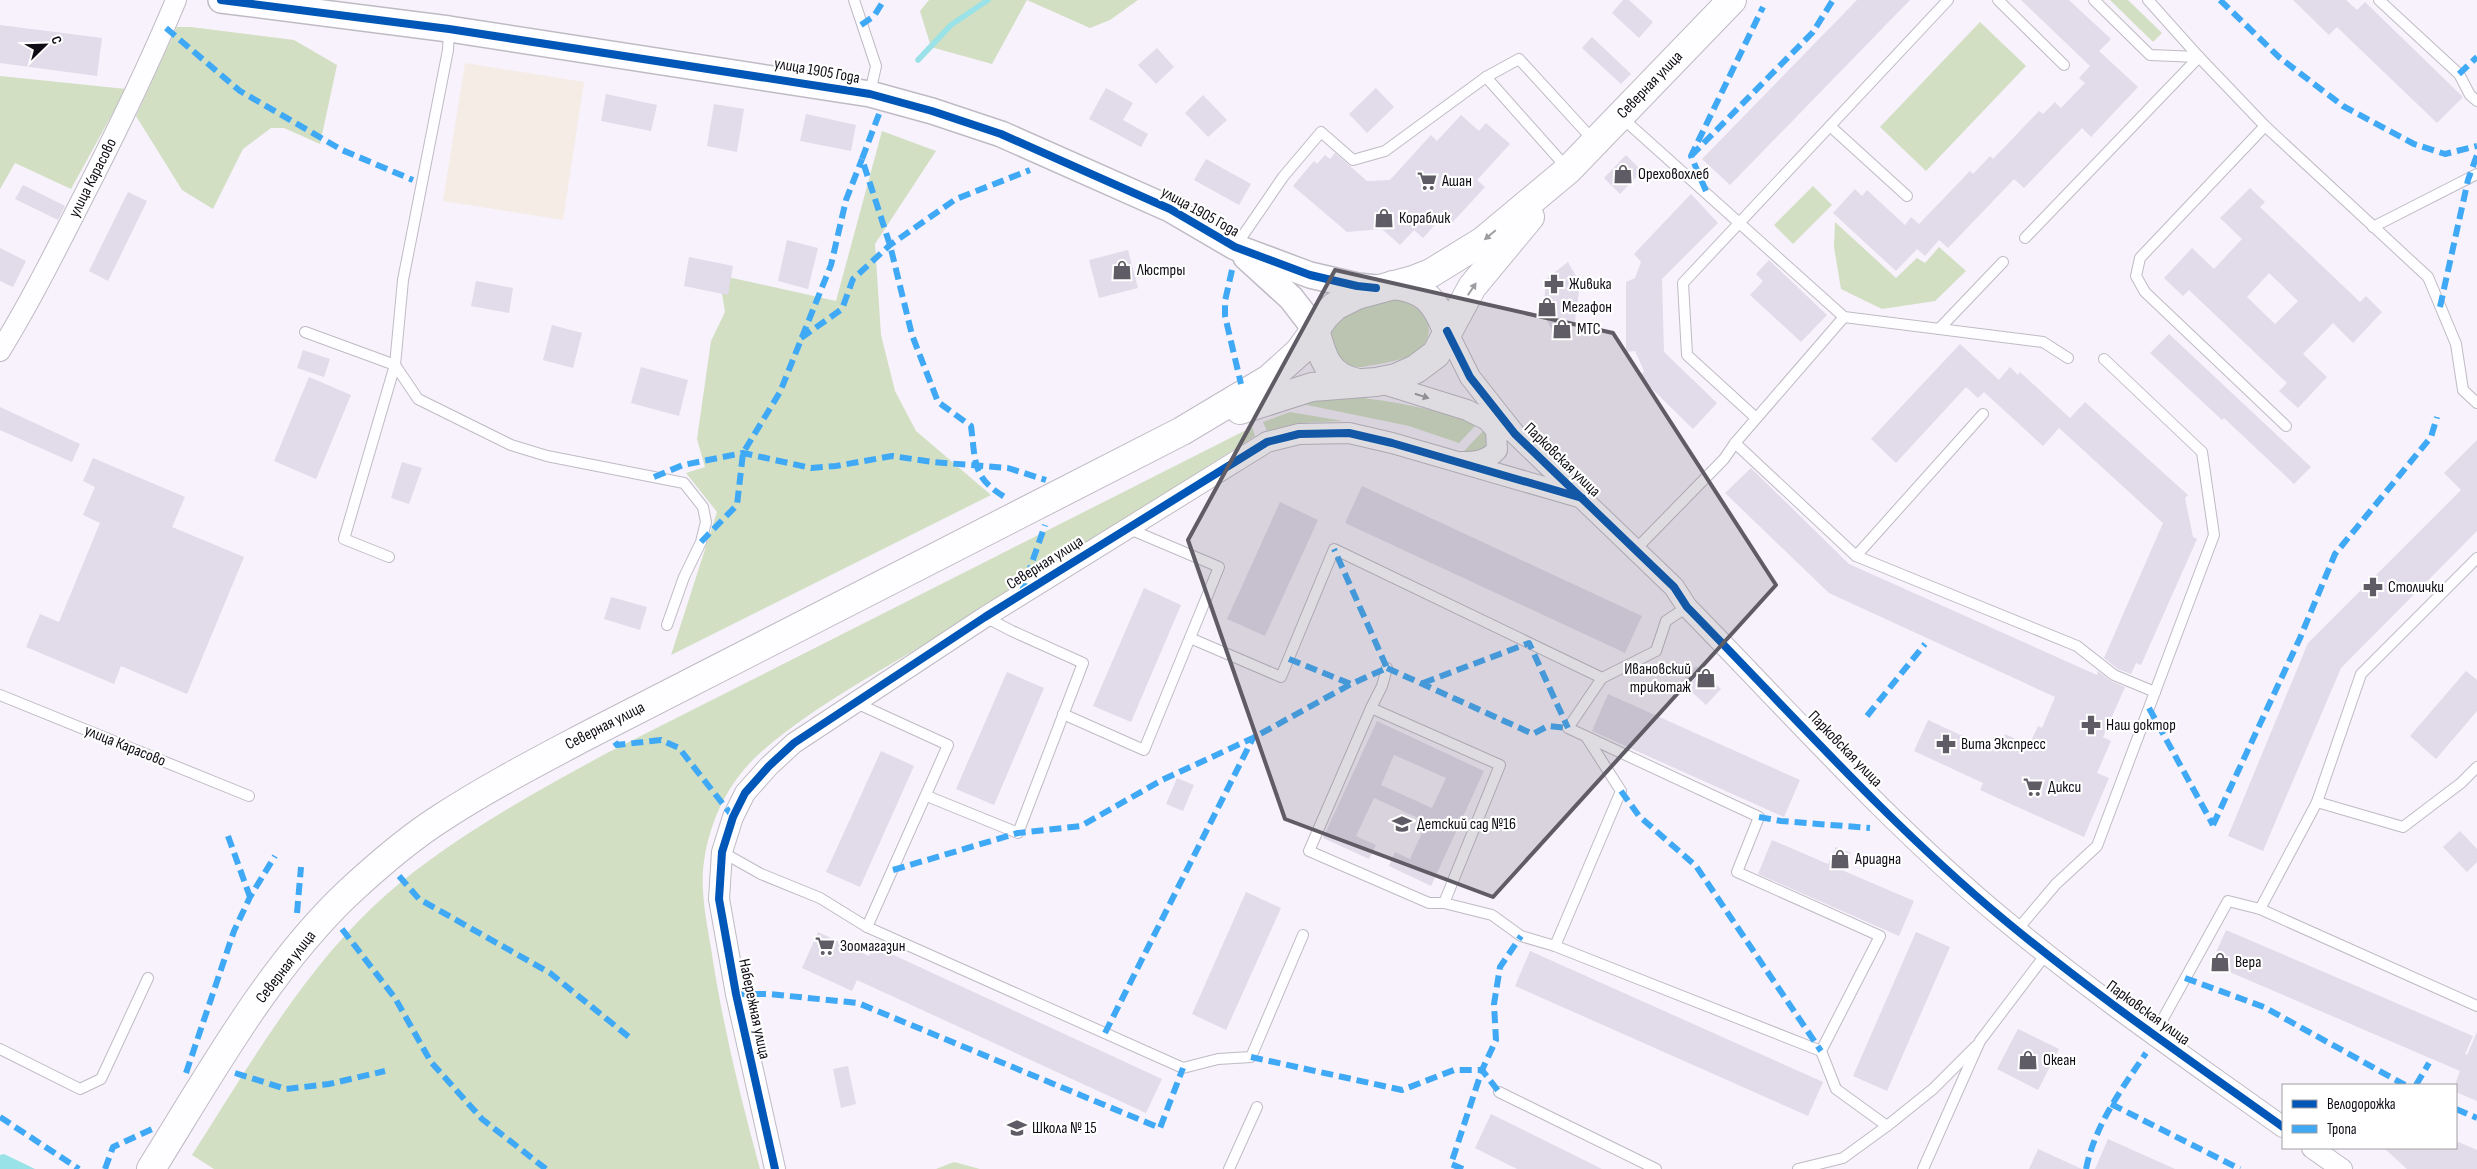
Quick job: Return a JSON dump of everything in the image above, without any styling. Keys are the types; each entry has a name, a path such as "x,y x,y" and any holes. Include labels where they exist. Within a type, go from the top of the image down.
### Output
{"main road":[{"name":"Северная улица","path":"151,1169 233,1039 307,937 349,893 439,819 506,779 586,736 1182,431 1269,379 1299,352 1315,329 1335,306 1357,295 1419,278 1455,260 1483,241 1568,170 1596,143 1620,115 1732,0"},
{"name":"Северная улица","path":"1182,431 1289,393 1334,384 1369,383 1396,378 1416,369 1429,360 1442,346 1447,331 1472,287 1568,170"},
{"path":"1385,287 1411,287 1430,300 1447,331"},
{"path":"1315,329 1323,359 1330,368 1347,381 1369,383"}],"street":[{"name":"улица Карасово","path":"0,351 32,299 118,130 166,28 176,0"},
{"name":"улица 1905 Года","path":"224,0 449,28 870,94 932,111 1002,134 1170,209 1234,247 1291,298 1315,329"},
{"name":"улица 1905 Года","path":"1234,247 1324,279 1385,287"},
{"path":"1281,367 1291,353 1295,337 1295,316 1291,298"},
{"name":"Парковская улица","path":"1447,331 1470,377 1515,434 1674,587 1687,607 1936,859 2046,954 2154,1035 2282,1126"},
{"name":"Парковская улица","path":"1369,383 1467,410 1515,434"},
{"path":"1452,462 1480,461 1492,456 1497,450 1496,430 1487,420"},
{"name":"Северная улица","path":"722,852 733,817 745,793 794,743 985,617 1267,442 1299,434 1349,433 1392,443 1452,462 1582,498"},
{"name":"Набережная улица","path":"722,852 719,899 736,994 775,1169"},
{"path":"2313,1149 2342,1169"}],"lane":[{"path":"854,0 876,66 870,94"},
{"path":"1756,418 1687,355 1683,282 1948,0"},
{"path":"1998,0 2064,65"},
{"path":"2094,0 2150,55 2199,57"},
{"path":"2148,0 2265,126 2428,277 2456,344 2463,390 2477,403"},
{"path":"2379,0 2459,74 2470,95 2477,101"},
{"path":"389,557 344,539 395,365 403,280 448,50 449,28"},
{"path":"2025,238 2199,57"},
{"path":"1234,247 1283,177 1321,132 1353,160 1385,151 1486,77 1519,59 1596,143"},
{"path":"1486,77 1568,170"},
{"path":"1620,115 1844,317 2043,342 2068,358"},
{"path":"1830,126 1907,196"},
{"path":"2265,126 2140,258 2136,276 2146,292 2286,426"},
{"path":"2373,227 2477,174"},
{"path":"1940,329 2003,262"},
{"path":"1636,549 1724,459 1735,442 1844,317"},
{"path":"305,332 395,365 418,399 512,445 547,456 684,483 703,507 706,522 701,542 684,578 667,624"},
{"path":"2017,930 2056,884 2097,846 2214,535 2202,452 2104,359"},
{"path":"1856,556 1983,414"},
{"path":"1735,442 1856,556 2076,646 2114,675 2155,692"},
{"path":"1063,714 1144,750 1219,567 1127,528"},
{"path":"1190,638 1281,677 1334,549 1602,678"},
{"path":"2260,909 2317,802 2361,674 2477,558"},
{"path":"1687,607 1666,622 1656,651 1602,678 1568,728 1759,817 1737,872 1880,936 1821,1051"},
{"path":"927,796 1018,833 1083,663 985,617"},
{"path":"1387,668 1382,686 1309,851 1429,903 1444,903 1492,915 1521,936 1554,946 1821,1051 1836,1089 1887,1126"},
{"name":"улица Карасово","path":"0,695 249,796"},
{"path":"854,702 948,745 927,796 867,927"},
{"path":"1371,708 1500,765 1444,903"},
{"path":"1554,946 1621,790 1586,737"},
{"path":"2317,802 2403,827 2461,783 2477,766"},
{"path":"722,852 762,874 820,898 867,927 1183,1068 1218,1059 1251,1058 1303,935"},
{"path":"2154,1035 2228,901 2260,909 2477,1006"},
{"path":"1798,1169 1843,1158 1887,1126 1932,1089 1980,1041 2046,954"},
{"path":"0,1048 80,1089 101,1079 148,978"},
{"path":"1923,1169 1980,1041"},
{"path":"1499,1092 1656,1169"},
{"path":"1228,1169 1256,1107"}],"highlighted area":[{"path":"1335,270 1613,333 1776,585 1493,897 1285,819 1188,540"}],"shaded area":[{"path":"465,63 584,82 563,220 443,201"}],"green space":[{"path":"929,0 1027,0 992,64 931,47 920,11"},
{"path":"1027,0 1138,0 1110,20 1090,28"},
{"path":"2110,0 2128,0 2162,33 2153,42"},
{"path":"1980,22 2026,66 1926,171 1880,127"},
{"path":"177,27 191,27 294,40 337,65 320,144 284,128 271,128 243,149 213,209 182,190 136,116"},
{"path":"0,76 126,89 71,189 15,163 0,189"},
{"path":"882,131 936,151 875,244 881,335 895,391 916,431 991,495 671,655 717,512 686,473 705,467 697,439 711,341 725,312 719,275 836,301"},
{"path":"1813,186 1832,205 1793,244 1774,225"},
{"path":"1835,222 1896,278 1917,258 1925,263 1939,247 1966,271 1935,301 1882,309 1841,289 1834,247"},
{"path":"1397,300 1415,306 1427,320 1429,328 1428,337 1424,345 1416,352 1391,362 1356,367 1341,362 1329,339 1333,329 1339,322 1355,310 1376,303"},
{"path":"1321,395 1361,398 1420,407 1477,424 1459,443 1409,426 1302,404"},
{"path":"1290,412 1343,421 1299,423 1267,431 1263,422"},
{"path":"1252,427 1255,436 950,629 852,687 804,719 760,753 731,787 712,826 703,867 703,890 715,976 726,1031 760,1169 214,1169 192,1155 280,1018 330,952 357,922 387,894 438,854 521,801 607,753"},
{"path":"1484,430 1488,439 1482,450 1463,452"},
{"path":"954,1162 980,1169 936,1169"}],"water":[{"path":"4,1154 35,1169 0,1169 0,1155"}],"building":[{"path":"1623,0 1629,0 1653,22 1639,38 1612,13"},
{"path":"1857,0 1910,0 1730,185 1702,159"},
{"path":"2021,0 2069,0 2111,39 2099,51 2138,87 2091,137 2082,128 2024,188 2014,179 1948,248 1939,240 1925,256 1917,249 1896,271 1833,213 1855,189 1862,196 1867,190 1905,225 1911,217 1919,224 1970,171 1973,174 1990,156 1993,159 2039,111 2043,114 2055,102 2061,108 2085,83 2079,78 2090,66"},
{"path":"2293,0 2346,0 2357,10 2365,2 2463,97 2437,123 2337,27 2329,35"},
{"path":"0,25 102,38 97,76 0,63"},
{"path":"1592,37 1631,74 1621,84 1582,48"},
{"path":"1157,48 1174,67 1156,84 1138,65"},
{"path":"1106,88 1133,103 1123,120 1148,134 1141,147 1089,119"},
{"path":"1376,88 1394,107 1367,133 1349,114"},
{"path":"606,94 657,105 651,131 601,121"},
{"path":"1203,95 1227,120 1208,137 1185,113"},
{"path":"714,104 744,109 737,152 707,146"},
{"path":"806,114 856,125 851,151 800,141"},
{"name":"Ашан","path":"1461,115 1479,131 1486,123 1510,144 1477,180 1485,187 1450,225 1442,217 1423,238 1414,230 1400,245 1382,229 1347,232 1293,186 1314,161 1317,164 1325,155 1330,159 1335,153 1367,181 1390,180 1431,135 1437,141"},
{"name":"Ореховохлеб","path":"1626,155 1642,171 1620,194 1604,178"},
{"path":"1206,159 1251,184 1239,205 1194,180"},
{"path":"23,185 65,206 58,220 15,199"},
{"path":"2250,188 2265,202 2260,207 2360,302 2366,296 2382,312 2353,343 2333,323 2303,354 2327,377 2298,408 2279,391 2287,383 2189,290 2183,296 2164,278 2192,248 2214,269 2242,239 2220,218","holes":["2269,273 2298,301 2275,324 2247,297"]},
{"path":"128,192 147,201 108,281 89,271"},
{"path":"1691,194 1718,223 1662,279 1664,352 1717,403 1693,429 1640,377 1644,371 1635,351 1626,352 1626,282 1635,278 1641,262 1634,254"},
{"path":"787,240 818,248 808,289 778,281"},
{"path":"0,248 26,261 13,287 0,281"},
{"path":"1128,250 1138,288 1099,298 1089,260"},
{"path":"689,257 733,266 728,295 684,286"},
{"path":"1769,260 1827,315 1801,342 1750,295 1763,281 1756,274"},
{"path":"1568,262 1580,283 1575,322 1556,337 1543,314 1546,279"},
{"path":"476,281 513,288 509,313 471,306"},
{"path":"552,325 582,333 573,368 543,360"},
{"path":"2169,334 2311,467 2294,484 2224,418 2222,420 2150,353"},
{"path":"1960,344 1999,380 2010,367 2018,375 2020,372 2070,418 2085,402 2188,495 2185,498 2193,537 2197,539 2141,665 2136,663 2131,674 2118,669 2104,658 2163,523 2059,428 2043,446 1984,392 1978,398 1966,387 1896,463 1871,439"},
{"path":"303,350 330,359 324,377 297,368"},
{"path":"641,367 688,380 679,416 631,403"},
{"path":"309,377 351,395 316,479 274,461"},
{"path":"0,407 80,444 72,462 0,430"},
{"path":"2477,440 2477,531 2341,668 2263,851 2228,836 2308,643 2461,490 2444,473"},
{"path":"93,458 185,497 172,527 244,557 187,694 121,666 114,684 26,647 40,614 59,622 100,523 83,515 95,487 83,481"},
{"path":"402,462 422,468 409,504 391,498"},
{"path":"1751,468 1849,564 2097,675 2098,671 2111,681 2125,687 2103,737 2111,741 2097,773 2109,778 2084,837 1980,790 1983,783 1914,751 1928,720 1997,752 2005,734 2029,745 2038,726 2042,728 2055,697 1829,593 1725,493"},
{"path":"1362,486 1642,616 1625,653 1345,523"},
{"path":"1280,502 1318,520 1265,636 1227,619"},
{"path":"1144,588 1181,605 1131,722 1093,706"},
{"path":"611,597 647,607 640,630 604,619"},
{"path":"1696,666 1721,689 1706,705 1681,682"},
{"path":"2466,671 2477,680 2477,711 2436,759 2410,736"},
{"path":"1007,672 1044,688 994,805 956,789"},
{"path":"1608,694 1800,780 1784,817 1592,731"},
{"path":"1377,721 1484,771 1431,886 1389,866 1395,852 1410,859 1427,822 1374,798 1356,836 1376,845 1369,859 1323,838","holes":["1394,755 1446,778 1432,808 1381,785"]},
{"path":"881,751 914,766 860,887 826,872"},
{"path":"1177,778 1194,785 1183,811 1166,804"},
{"path":"2460,831 2477,849 2477,862 2467,872 2443,847"},
{"path":"1772,840 1828,864 1836,847 1851,853 1844,871 1914,901 1899,936 1758,874"},
{"path":"1246,892 1281,908 1226,1030 1192,1014"},
{"path":"2226,930 2473,1036 2465,1054 2467,1055 2477,1032 2477,1101 2457,1092 2456,1082 2460,1071 2211,964"},
{"path":"818,932 869,956 874,946 1162,1079 1146,1113 857,980 852,991 802,968"},
{"path":"1916,932 1950,947 1887,1091 1853,1076"},
{"path":"1530,951 1823,1082 1808,1116 1515,986"},
{"name":"Океан","path":"2018,1029 2059,1049 2038,1090 1997,1069"},
{"path":"848,1066 856,1104 841,1108 833,1069"},
{"path":"1491,1114 1602,1169 1517,1169 1475,1148"},
{"path":"2108,1139 2175,1169 2095,1169"},
{"path":"2457,1141 2477,1150 2477,1169 2407,1169 2385,1149 2457,1149"},
{"path":"2038,1149 2082,1169 2029,1169"}],"waterway":[{"path":"918,60 951,25 988,0"}],"marked path":[{"path":"861,25 874,16 884,0"},
{"path":"1691,156 1813,32 1833,0"},
{"path":"2220,0 2280,58 2343,106 2414,144 2445,154 2477,146"},
{"path":"1706,191 1691,156 1763,7"},
{"path":"166,28 240,91 342,150 413,180"},
{"path":"2459,74 2477,57"},
{"path":"879,114 862,159 890,245 912,335 938,402 971,426 975,461 982,477 996,491 1008,499"},
{"path":"2440,307 2468,180 2477,155"},
{"path":"701,542 737,505 743,453 780,392 831,265 846,200 862,159"},
{"path":"801,338 842,309 853,279 890,245 956,199 1030,170"},
{"path":"1232,270 1225,301 1225,316 1241,384"},
{"path":"2213,825 2300,638 2335,554 2431,437 2437,417"},
{"path":"654,477 683,465 743,453 811,468 836,466 892,456 933,462 1008,468 1046,480"},
{"path":"1021,594 1045,525"},
{"path":"1289,659 1351,684 1387,668 1334,549"},
{"path":"1423,683 1529,643 1568,728"},
{"path":"1867,716 1925,644"},
{"path":"1387,668 1533,734 1548,726 1568,728"},
{"path":"893,870 1018,833 1081,826 1162,780 1253,738 1351,684"},
{"path":"2149,708 2213,825"},
{"path":"1105,1033 1253,738"},
{"path":"615,742 617,745 661,740 679,748 733,817"},
{"path":"1621,791 1639,816 1696,866 1821,1051"},
{"path":"1759,817 1781,821 1870,828"},
{"path":"228,836 250,897"},
{"path":"186,1073 234,931 250,897 275,856"},
{"path":"297,913 301,867"},
{"path":"399,876 419,899 550,973 629,1037"},
{"path":"342,929 395,998 431,1062 482,1119 546,1169"},
{"path":"1463,1169 1451,1164 1482,1070 1496,1040 1494,1004 1500,967 1521,936"},
{"path":"2185,978 2264,1007 2403,1084"},
{"path":"736,994 769,994 858,1003 1160,1128 1183,1068"},
{"path":"2086,1169 2102,1123 2118,1094 2146,1053"},
{"path":"1251,1057 1402,1090 1454,1070 1482,1070 1499,1092"},
{"path":"2417,1084 2429,1063"},
{"path":"235,1073 286,1089 329,1084 385,1071"},
{"path":"2111,1104 2240,1169"},
{"path":"2457,1109 2477,1118"},
{"path":"0,1117 79,1169"},
{"path":"105,1169 113,1147 152,1129"}],"cycle path":[{"path":"221,0 449,29 870,94 932,111 1001,134 1170,209 1235,247 1310,275 1357,286 1376,288"},
{"path":"1447,331 1470,377 1515,434 1674,587 1687,607 1841,767 1920,845 1960,882 2036,946 2141,1025 2282,1126"},
{"path":"775,1169 736,994 719,899 722,852 733,817 745,793 769,766 794,743 985,617 1267,442 1299,434 1349,433 1392,443 1582,498"}],"place":[{"name":"Ореховохлеб","path":"1623,174"},
{"name":"Ашан","path":"1427,181"},
{"name":"Кораблик","path":"1384,218"},
{"name":"Люстры","path":"1122,270"},
{"name":"Живика","path":"1554,284"},
{"name":"Мегафон","path":"1547,307"},
{"name":"МТС","path":"1562,329"},
{"name":"Столички","path":"2373,587"},
{"name":"Ивановский трикотаж","path":"1706,678"},
{"name":"Наш доктор","path":"2091,725"},
{"name":"Вита Экспресс","path":"1946,744"},
{"name":"Дикси","path":"2033,787"},
{"name":"Детский сад №16","path":"1402,824"},
{"name":"Ариадна","path":"1840,859"},
{"name":"Зоомагазин","path":"825,946"},
{"name":"Вера","path":"2220,962"},
{"name":"Океан","path":"2028,1060"},
{"name":"Школа № 15","path":"1017,1128"}]}
